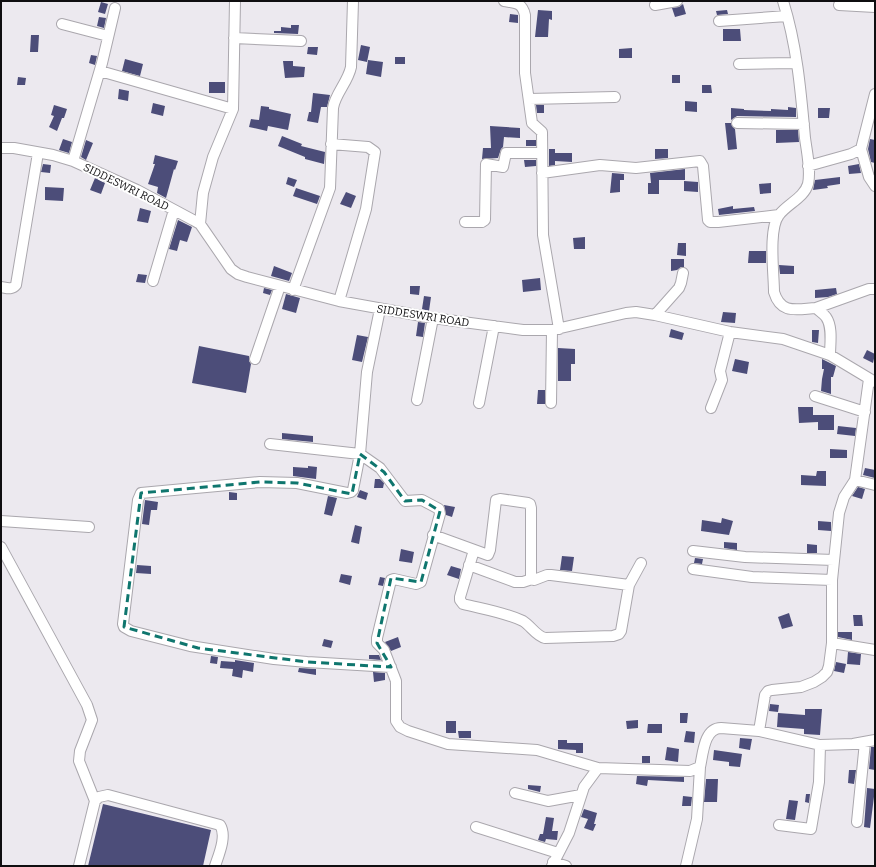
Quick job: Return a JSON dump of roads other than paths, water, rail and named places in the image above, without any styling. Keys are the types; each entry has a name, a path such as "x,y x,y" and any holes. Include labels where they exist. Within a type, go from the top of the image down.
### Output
{"street":[{"path":"200,224 203,193 213,156 233,110 235,1"},
{"path":"293,290 330,188 334,105 348,77 351,67 353,1"},
{"path":"504,1 519,4 522,6 525,15 525,73 532,123 542,132 543,235 556,330 552,403"},
{"path":"655,6 677,1"},
{"path":"783,1 791,28 796,63 804,124 808,179 804,191 779,215 773,229 774,292 777,301 784,308 791,310 816,308 869,289 875,289"},
{"path":"840,5 875,7"},
{"path":"73,161 100,71 115,8"},
{"path":"719,21 788,16"},
{"path":"62,24 108,36"},
{"path":"234,38 301,41"},
{"path":"739,64 796,63"},
{"path":"100,71 233,110"},
{"path":"875,94 861,149 868,174 875,186"},
{"path":"529,99 615,97"},
{"path":"737,123 804,124"},
{"path":"331,144 368,147 375,152 367,205 340,301"},
{"name":"SIDDESWRI ROAD","path":"1,148 14,148 53,155 73,161 137,190 200,224 231,269 247,278 340,301 380,309 433,318 530,330 556,330 626,313 636,312 655,315 730,332 783,339 830,355 872,381"},
{"path":"808,166 851,154 861,149"},
{"path":"1,287 14,288 16,285 38,153"},
{"path":"465,222 482,222 485,220 486,164 503,167 506,153 542,153"},
{"path":"542,173 600,165 636,168 700,161 703,166 706,218 710,222 779,215"},
{"path":"153,281 174,210"},
{"path":"655,315 679,288 683,273"},
{"path":"255,359 280,286"},
{"path":"816,308 825,315 828,321 830,328 830,355"},
{"path":"380,309 366,376 360,454 353,490 348,493 302,484 260,482 141,493 138,500 123,624 124,627 131,631 190,646 296,661 391,667"},
{"path":"417,400 433,318"},
{"path":"479,403 494,326"},
{"path":"711,408 722,380 720,370 730,332"},
{"path":"760,731 765,695 768,691 801,688 822,677 827,672 829,666 832,642 832,580 841,506 844,497 855,480 865,412 872,381"},
{"path":"815,396 865,412"},
{"path":"270,444 360,454 380,468 405,501 422,500 439,508 440,514 420,583 416,584 394,579 391,580 377,641 384,650 396,685 396,721 400,727 448,744 538,750 598,768 690,771 700,767"},
{"path":"855,480 875,486"},
{"path":"433,535 486,554 489,553 496,500 500,499 528,503 530,504 531,508 530,577 532,579"},
{"path":"1,521 89,527"},
{"path":"1,547 91,714 91,725 80,751 79,761 95,801"},
{"path":"474,550 460,597 461,602 511,616 527,624 545,638 613,636 619,634 622,631 629,585 641,563"},
{"path":"693,551 745,557 834,560"},
{"path":"469,565 515,582 523,582 532,579 534,580 547,575 552,575 629,585"},
{"path":"693,569 752,577 832,580"},
{"path":"832,642 875,650"},
{"path":"686,866 696,827 700,767 707,739 716,728 760,731 820,745 870,741 857,822"},
{"path":"779,825 811,829 819,782 820,745"},
{"path":"554,860 569,833 581,795 587,782 598,768"},
{"path":"515,793 548,801 581,795"},
{"path":"80,866 95,801 99,797 108,794 220,825 223,829 223,836 215,866"},
{"path":"476,827 566,866"}]}
